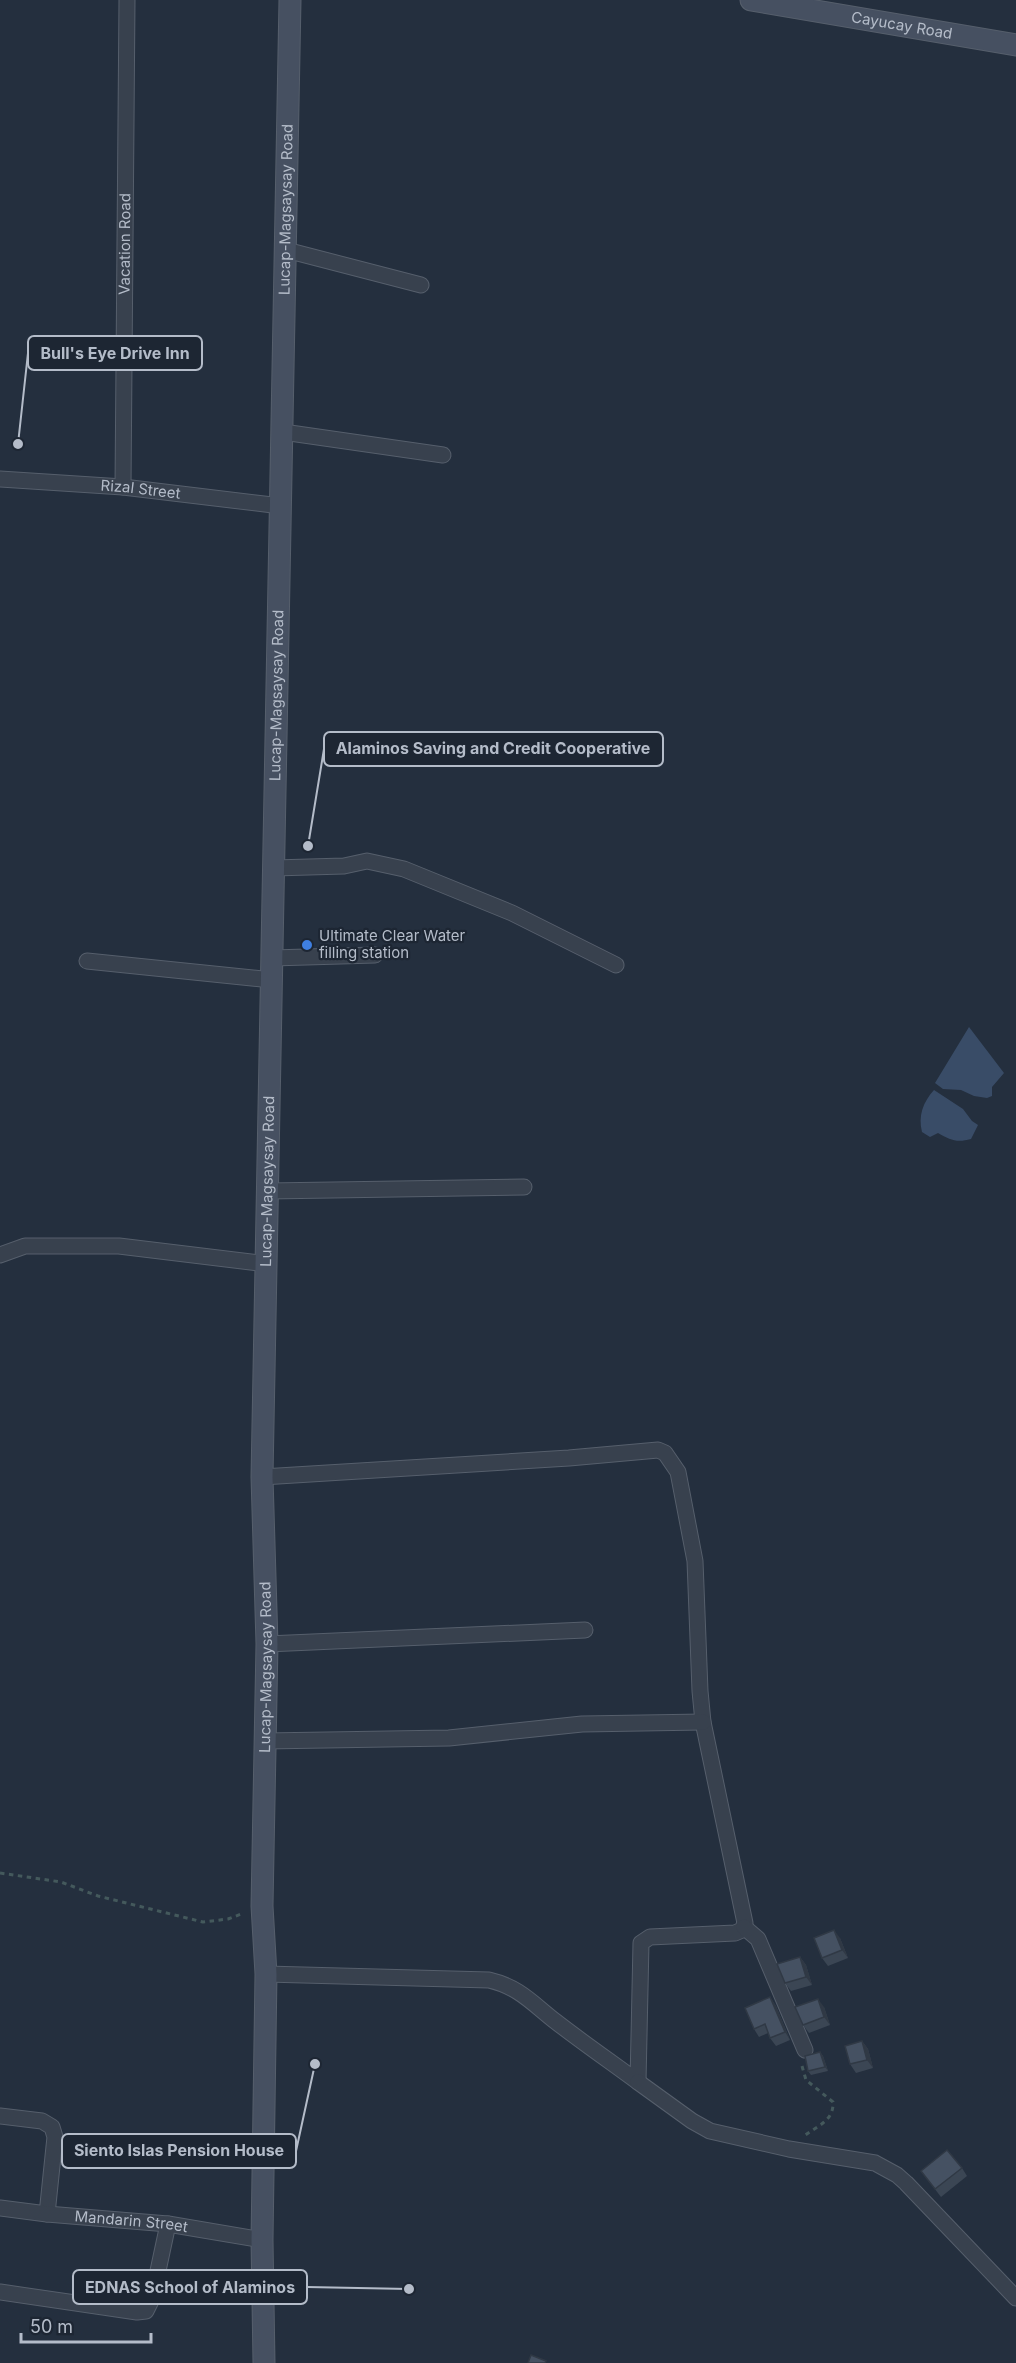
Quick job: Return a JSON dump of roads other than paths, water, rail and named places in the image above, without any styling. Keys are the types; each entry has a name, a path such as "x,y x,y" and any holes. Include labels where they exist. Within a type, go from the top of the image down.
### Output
{"street":[{"name":"Vacation Road","path":"123,487 127,0"},
{"name":"Lucap-Magsaysay Road","path":"264,2363 262,2240 266,1974 262,1906 267,1644 262,1477 290,0"},
{"name":"Cayucay Road","path":"751,0 1016,45"},
{"path":"285,250 421,285"},
{"path":"283,432 443,455"},
{"name":"Rizal Street","path":"0,479 123,487 281,506"},
{"path":"274,868 344,866 367,861 404,869 512,914 616,965"},
{"path":"273,958 375,955"},
{"path":"87,962 272,980"},
{"path":"268,1191 524,1187"},
{"path":"0,1254 25,1246 44,1248 66,1245 119,1246 267,1264"},
{"path":"262,1477 569,1458 658,1450 665,1453 678,1472 695,1561 703,1722 742,1907 744,1927 758,1939 805,2050"},
{"path":"267,1644 585,1630"},
{"path":"265,1741 448,1738 582,1724 703,1722"},
{"path":"639,2082 641,1943 650,1937 735,1933 744,1927"},
{"path":"266,1974 489,1980 504,1984 525,1995 554,2020 710,2131 789,2149 875,2163 897,2175 1016,2298"},
{"path":"0,2116 42,2121 52,2127 55,2137 47,2214"},
{"name":"Mandarin Street","path":"0,2208 168,2224 262,2240"},
{"path":"0,2292 137,2312 146,2311 152,2299 168,2224"}],"water":[{"path":"969,1027 1004,1073 992,1087 992,1096 987,1098 974,1096 961,1090 943,1089 935,1083"},
{"path":"934,1090 963,1109 978,1125 971,1139 954,1140 938,1133 930,1137 922,1132 922,1110"}],"place":[{"name":"Bull's Eye Drive Inn","path":"18,444"},
{"name":"Alaminos Saving and Credit Cooperative","path":"308,846"},
{"name":"Ultimate Clear Water filling station","path":"307,945"},
{"name":"Siento Islas Pension House","path":"315,2064"},
{"name":"EDNAS School of Alaminos","path":"409,2289"}]}
